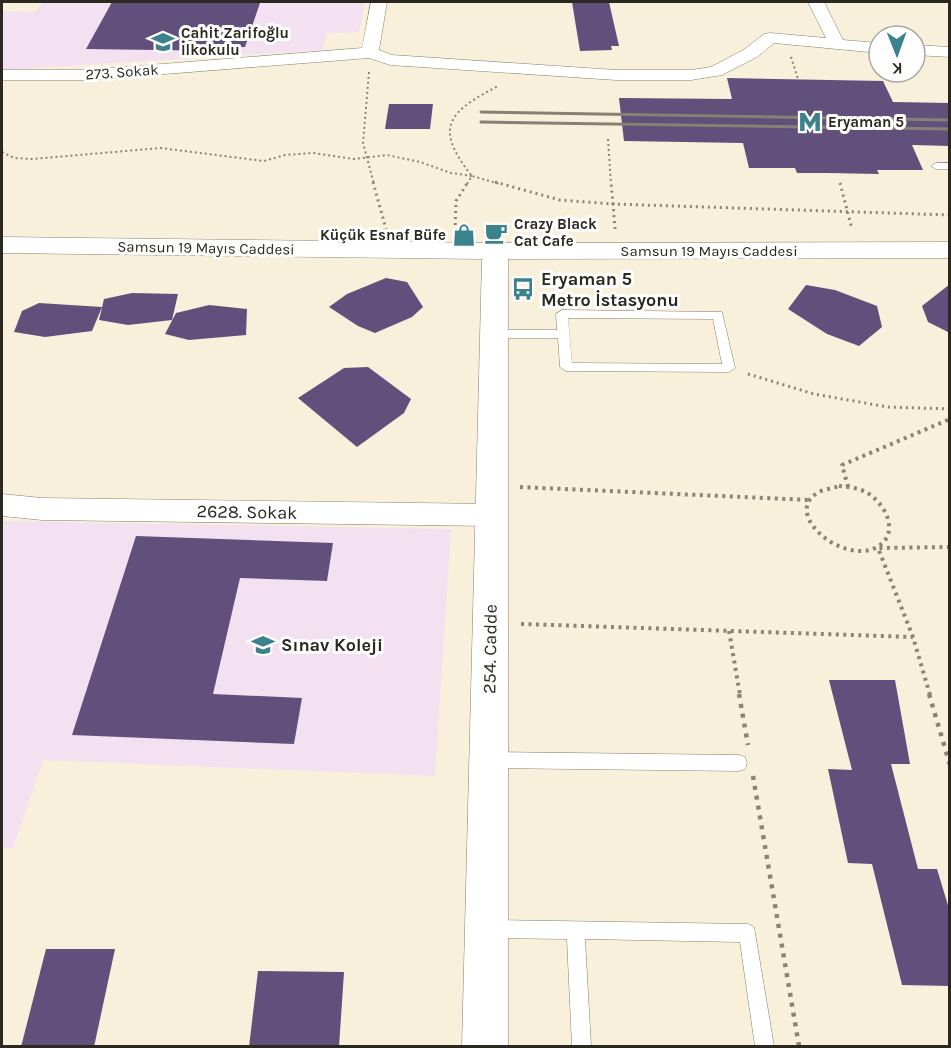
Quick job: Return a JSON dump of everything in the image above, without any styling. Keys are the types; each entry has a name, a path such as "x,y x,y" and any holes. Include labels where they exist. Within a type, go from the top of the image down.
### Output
{"street":[{"path":"370,53 379,2"},
{"path":"816,2 838,46"},
{"name":"273. Sokak","path":"2,75 81,75 370,53 390,60 616,75 697,75 716,71 751,53 770,38 867,47"},
{"path":"927,51 950,52"},
{"name":"Samsun 19 Mayıs Caddesi","path":"2,245 455,251 950,250"},
{"name":"254. Cadde","path":"485,1047 495,251"},
{"name":"2628. Sokak","path":"2,505 42,509 492,501"}],"lane":[{"path":"936,166 950,166"},
{"path":"562,314 718,315 729,368 566,367 563,334 562,314"},
{"path":"494,334 563,334"},
{"path":"489,760 746,760"},
{"path":"486,928 748,933 765,1047"},
{"path":"576,931 581,1047"}],"path":[{"path":"370,53 363,143 391,250"},
{"path":"472,176 455,157 448,138 449,126 455,115 468,101 540,70"},
{"path":"608,139 616,251"},
{"path":"2,152 14,158 32,159 161,148 264,161 285,155 313,153 354,159 387,155 560,200 613,204 950,215"},
{"path":"455,251 456,201 472,176"},
{"path":"840,183 857,250"},
{"path":"729,368 814,394 888,407 950,409"},
{"path":"848,487 842,465 950,419"},
{"path":"878,548 886,541 891,531 890,520 886,510 866,492 848,487 827,487 817,492 810,500 807,510 814,531 825,541 852,552 878,548 950,547"},
{"path":"492,501 810,500"},
{"path":"878,548 913,637 950,765"},
{"path":"490,622 913,637"},
{"path":"729,631 746,760 799,1047"}],"shaded area":[{"name":"Cahit Zarifoğlu İlkokulu","path":"43,2 365,2 359,32 326,33 323,50 2,70 2,11 35,12"},
{"name":"Sınav Koleji","path":"2,521 451,529 435,776 43,760 13,848 2,848"}],"building":[{"path":"112,2 260,3 245,47 228,47 226,51 86,49"},
{"path":"572,2 609,2 619,46 611,46 612,50 580,51"},
{"path":"727,78 867,81 867,84 884,84 893,102 950,103 950,146 912,145 923,170 877,170 879,174 797,173 795,168 749,168 743,143 624,141 619,98 732,99"},
{"path":"389,104 433,104 430,129 385,129"},
{"path":"386,278 407,282 423,307 412,317 375,333 358,326 329,307 347,294"},
{"path":"950,284 950,333 928,322 922,306"},
{"path":"806,285 835,290 877,306 882,327 859,346 827,334 788,309"},
{"path":"132,293 178,294 172,320 128,325 99,320 104,299"},
{"path":"39,303 102,307 92,331 45,337 14,332 22,311"},
{"path":"209,305 247,309 246,335 189,340 165,334 176,313"},
{"path":"368,367 411,399 404,413 357,447 298,398 344,368"},
{"path":"136,536 333,543 327,581 240,578 213,694 302,698 294,744 72,735"},
{"path":"829,680 895,680 910,764 891,764 918,869 937,869 950,912 950,986 902,985 872,864 848,863 828,769 852,770"},
{"path":"46,949 115,949 94,1047 21,1047"},
{"path":"258,971 344,972 339,1047 249,1047"}],"railway":[{"path":"481,112 950,120"},
{"path":"481,122 950,129"}],"place":[{"name":"Cahit Zarifoğlu İlkokulu","path":"163,42"},
{"name":"Eryaman 5","path":"810,122"},
{"name":"Crazy Black Cat Cafe","path":"496,233"},
{"name":"Küçük Esnaf Büfe","path":"464,235"},
{"name":"Eryaman 5 Metro İstasyonu","path":"523,289"},
{"name":"Sınav Koleji","path":"263,645"}]}
